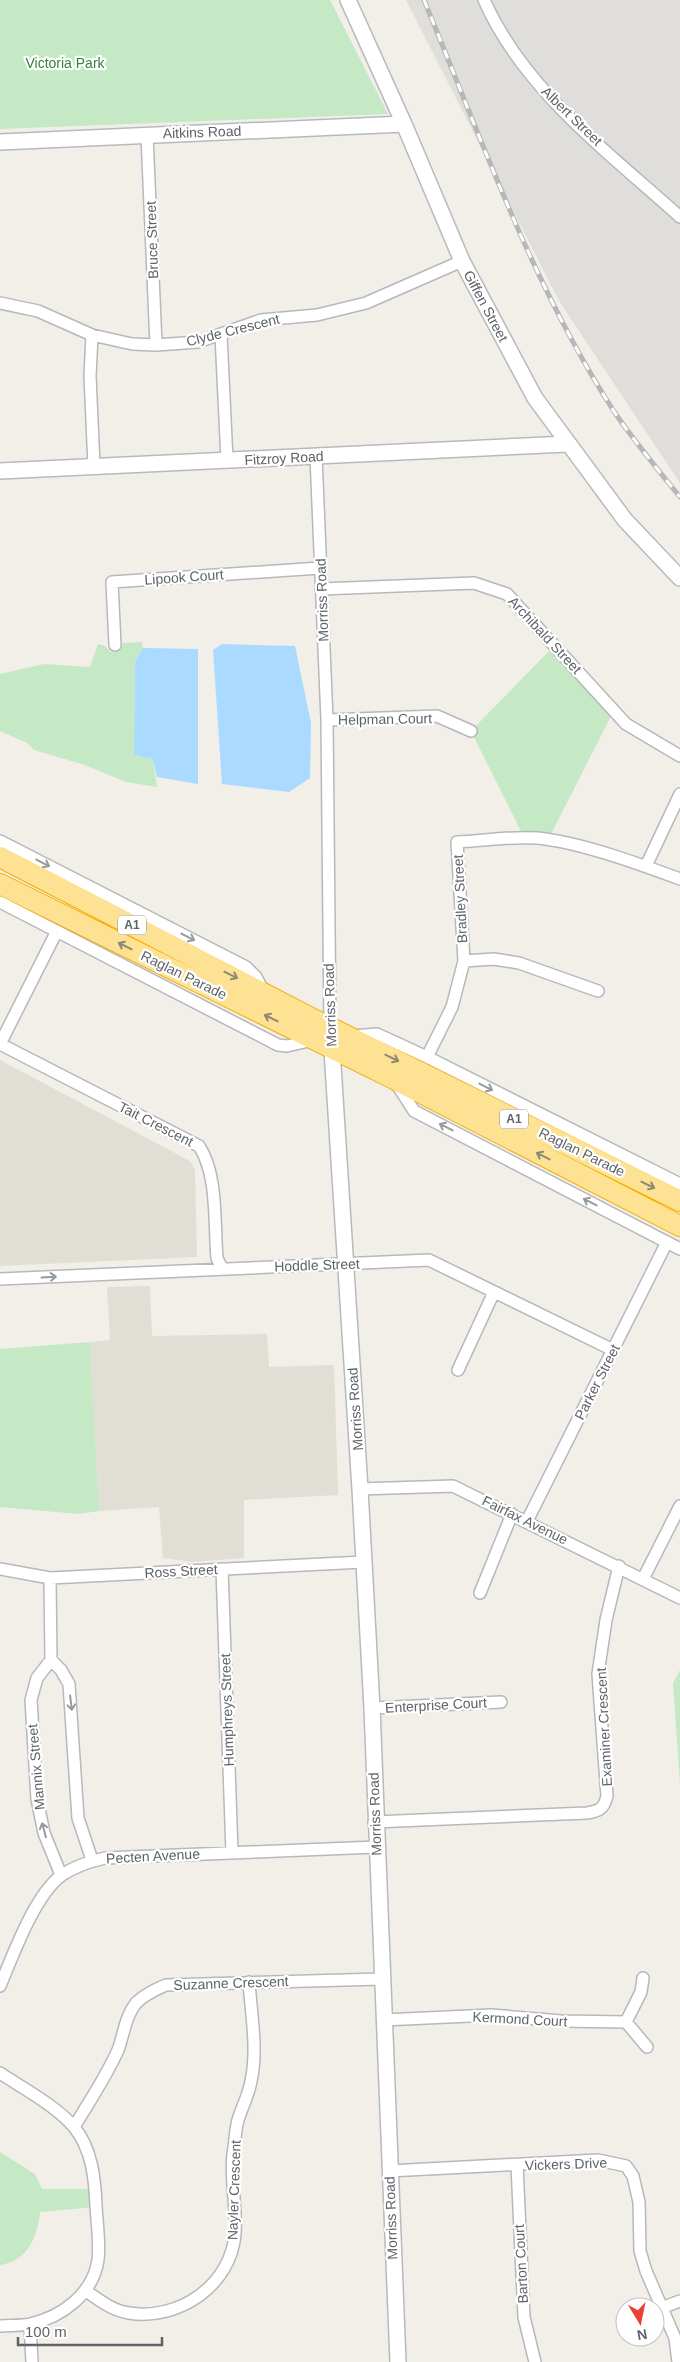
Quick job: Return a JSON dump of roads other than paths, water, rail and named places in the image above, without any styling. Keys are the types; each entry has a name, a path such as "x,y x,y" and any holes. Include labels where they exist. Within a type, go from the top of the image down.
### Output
{"highway":[{"name":"Raglan Parade","path":"0,858 330,1027 680,1201"},
{"name":"Raglan Parade","path":"0,884 392,1078 680,1226"}],"street":[{"name":"Giffen Street","path":"348,0 404,124 462,261 535,398 567,444 625,520 680,578"},
{"name":"Albert Street","path":"484,0 515,56 556,103 680,217"},
{"name":"Aitkins Road","path":"0,142 404,124"},
{"name":"Bruce Street","path":"147,135 156,345"},
{"name":"Clyde Crescent","path":"0,303 38,311 92,335 132,344 156,345 198,342 261,320 317,315 358,305 462,261"},
{"path":"92,335 90,376 94,466"},
{"path":"221,335 227,460"},
{"name":"Fitzroy Road","path":"0,471 567,444"},
{"name":"Morriss Road","path":"316,456 327,720 330,1027 323,1044 346,1264 360,1489 372,1708 374,1822 398,2362"},
{"name":"Lipook Court","path":"114,645 112,582 320,568"},
{"name":"Archibald Street","path":"321,589 474,583 507,594 626,724 680,756"},
{"name":"Helpman Court","path":"327,720 437,716 471,731"},
{"path":"646,866 680,794"},
{"name":"Bradley Street","path":"427,1057 452,1007 464,960 457,842 536,838 560,842 646,866 680,879"},
{"name":"Raglan Parade","path":"0,841 246,967 256,977 264,992"},
{"name":"Raglan Parade","path":"0,902 278,1045 323,1044"},
{"path":"0,1044 57,931"},
{"path":"464,960 494,959 519,963 598,991"},
{"name":"Raglan Parade","path":"349,1036 377,1034 427,1057 680,1184"},
{"name":"Tait Crescent","path":"0,1044 199,1146 206,1156 211,1171 217,1258 222,1269"},
{"path":"392,1078 414,1111 680,1249"},
{"name":"Parker Street","path":"527,1522 667,1242"},
{"name":"Hoddle Street","path":"0,1279 429,1260 613,1350"},
{"path":"458,1370 494,1292"},
{"name":"Fairfax Avenue","path":"360,1489 453,1486 619,1566 680,1598"},
{"path":"643,1579 680,1506"},
{"path":"480,1593 512,1514"},
{"name":"Ross Street","path":"0,1569 50,1578 363,1562"},
{"name":"Examiner Crescent","path":"374,1822 587,1814 599,1811 605,1806 607,1796 598,1674 606,1620 619,1566"},
{"name":"Humphreys Street","path":"222,1569 232,1852"},
{"path":"50,1578 51,1660 61,1670 69,1684 78,1818 92,1860"},
{"name":"Mannix Street","path":"51,1660 37,1678 31,1700 37,1799 44,1833 61,1875"},
{"name":"Enterprise Court","path":"372,1708 501,1702"},
{"name":"Pecten Avenue","path":"0,1986 3,1971 40,1900 61,1875 92,1860 232,1852 376,1847"},
{"path":"643,1978 641,1992 626,2022 647,2047"},
{"name":"Suzanne Crescent","path":"74,2127 99,2087 118,2048 126,2021 136,2004 149,1992 166,1985 381,1979"},
{"name":"Nayler Crescent","path":"86,2291 112,2308 128,2313 163,2313 203,2294 217,2281 225,2266 235,2235 233,2167 238,2122 251,2081 253,2061 249,1982"},
{"name":"Kermond Court","path":"383,2020 491,2015 561,2021 626,2022"},
{"path":"0,2073 53,2109 74,2127 88,2153 95,2179 98,2260 86,2291 54,2316 30,2324 0,2326"},
{"name":"Vickers Drive","path":"389,2171 598,2160 626,2166 633,2176 639,2202 640,2251 657,2297"},
{"name":"Barton Court","path":"517,2165 524,2317 535,2362"},
{"path":"665,2307 680,2301"},
{"name":"Vickers Drive","path":"665,2317 674,2338 678,2362"},
{"path":"30,2324 32,2362"}],"water":[{"path":"222,644 295,646 311,723 310,778 289,792 222,784 213,650"},
{"path":"143,648 198,649 198,784 157,777 153,759 134,755 135,662"}],"railway":[{"path":"424,0 510,211 558,314 585,364 615,413 680,497"}],"park label":[{"name":"Victoria Park","path":"65,63"}]}
